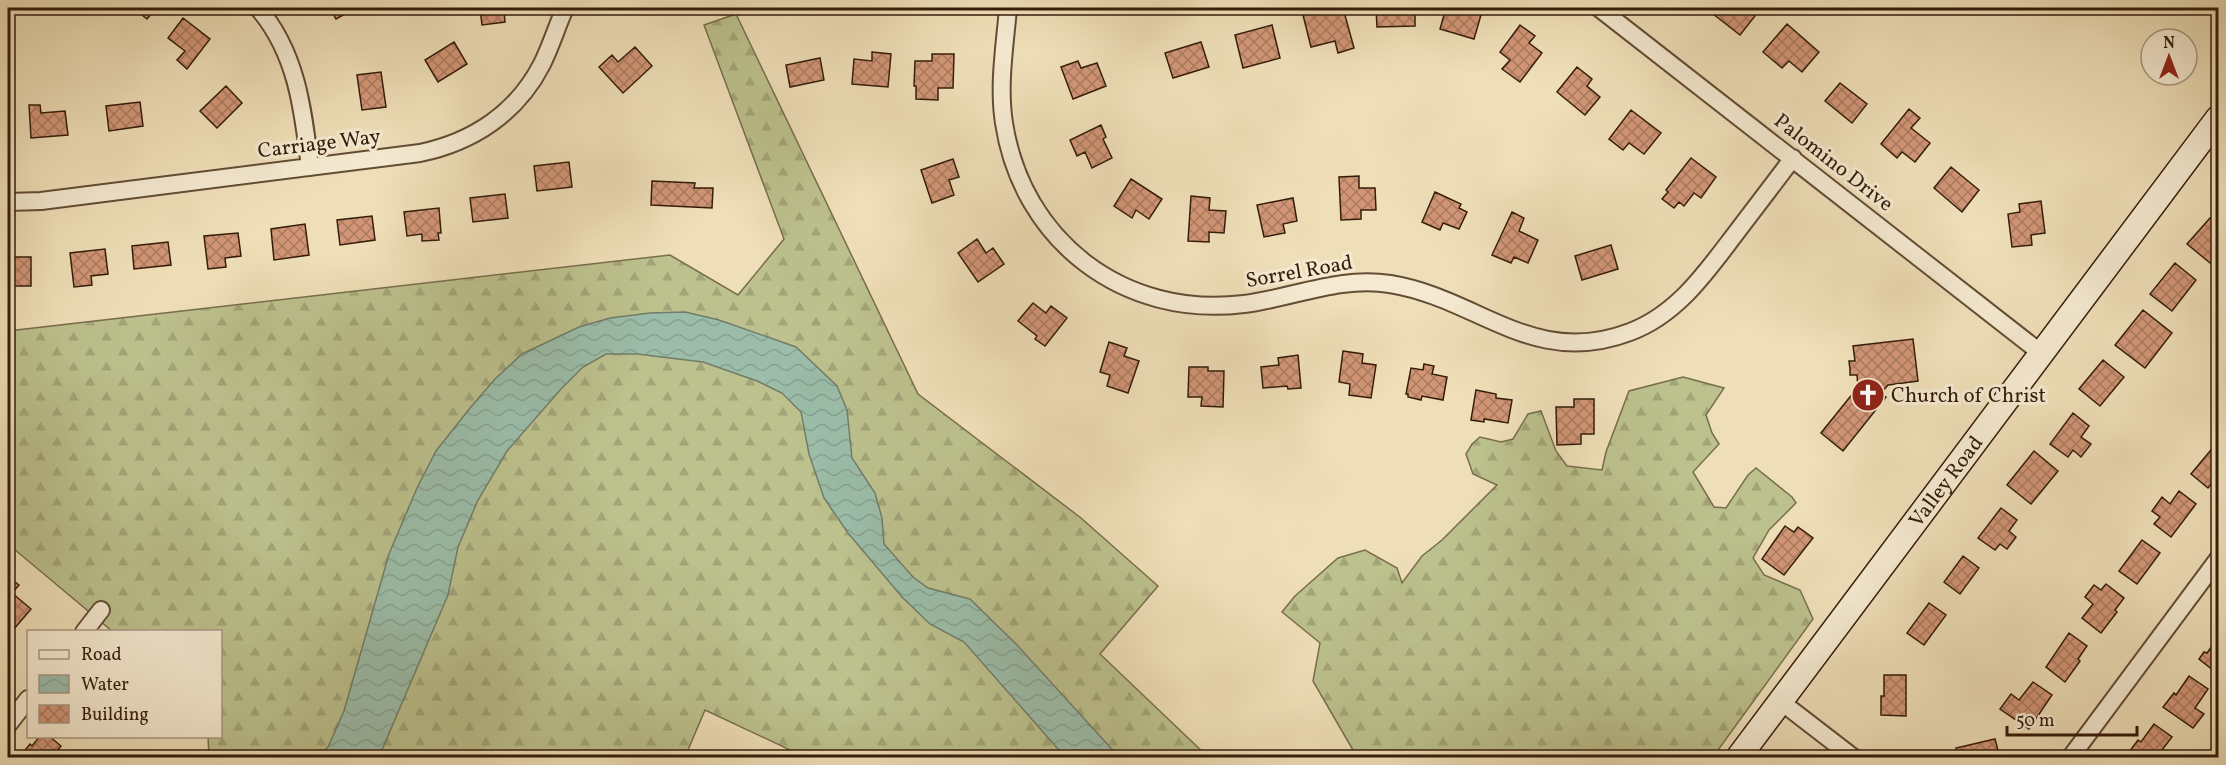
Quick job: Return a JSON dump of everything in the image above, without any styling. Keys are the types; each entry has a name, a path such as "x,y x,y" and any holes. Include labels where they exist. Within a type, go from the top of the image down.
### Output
{"street":[{"path":"258,8 281,41 293,69 304,114 310,167"},
{"name":"Carriage Way","path":"8,202 41,201 431,151 463,140 483,130 518,100 543,63 565,8"},
{"name":"Sorrel Road","path":"1008,8 1002,90 1003,120 1015,170 1025,194 1038,216 1054,236 1095,270 1123,286 1179,303 1212,306 1244,304 1329,285 1379,282 1428,293 1517,333 1538,339 1570,344 1611,339 1632,332 1653,321 1688,293 1793,158"},
{"name":"Palomino Drive","path":"1599,8 2041,353"},
{"name":"Valley Road","path":"1738,758 2218,118"},
{"path":"2070,758 2218,559"},
{"path":"86,630 101,610"},
{"path":"8,725 27,700"},
{"path":"1780,701 1854,758"}],"green space":[{"path":"736,14 918,394 1081,518 1158,586 1100,654 1208,757 805,757 705,710 685,757 209,757 208,738 222,738 222,630 111,630 8,544 8,331 670,255 738,295 784,239 704,25"},
{"path":"1683,377 1724,388 1706,415 1712,433 1719,444 1693,472 1714,507 1726,508 1748,475 1756,468 1792,497 1796,503 1769,530 1753,558 1764,575 1800,590 1813,619 1713,757 1357,757 1313,681 1320,643 1282,612 1295,596 1338,558 1365,550 1397,568 1402,583 1422,556 1442,540 1497,485 1473,474 1466,454 1480,437 1501,442 1513,439 1528,414 1541,411 1556,451 1567,466 1602,470 1606,452 1629,391"}],"water":[{"path":"685,312 719,320 796,347 837,386 847,410 852,458 875,493 882,518 884,544 913,577 928,588 970,599 1016,644 1119,757 1065,757 964,642 930,624 902,597 848,533 824,498 809,454 801,412 782,393 757,381 703,362 637,354 606,354 583,367 561,389 507,451 478,500 458,547 448,595 379,757 320,757 328,747 344,711 389,554 417,488 436,451 470,408 495,379 522,354 579,327 610,318"}],"building":[{"path":"133,8 156,8 147,19"},
{"path":"330,8 356,8 336,19"},
{"path":"480,8 507,8 507,11 504,11 505,22 482,25"},
{"path":"1331,8 1343,8 1354,48 1338,53 1335,41 1311,47 1303,15"},
{"path":"1376,8 1415,8 1415,26 1377,27"},
{"path":"1446,8 1483,8 1474,39 1440,29"},
{"path":"1718,8 1744,8 1755,16 1740,35 1713,14"},
{"path":"183,18 210,39 187,69 177,60 185,51 168,38"},
{"path":"1787,24 1819,52 1802,72 1789,61 1782,68 1763,52"},
{"path":"1272,25 1280,58 1243,68 1235,35"},
{"path":"1520,25 1535,36 1529,43 1542,53 1520,82 1502,69 1510,60 1500,52"},
{"path":"454,42 467,64 438,82 425,60"},
{"path":"1201,42 1209,67 1173,78 1165,53"},
{"path":"635,47 652,66 623,93 599,67 612,55 618,62"},
{"path":"872,52 891,54 888,87 852,84 854,59 872,61"},
{"path":"932,54 954,54 953,88 938,88 938,100 916,99 915,61 932,61"},
{"path":"820,58 824,80 790,87 786,65"},
{"path":"1078,61 1081,68 1097,63 1106,86 1073,99 1061,67"},
{"path":"1577,67 1592,79 1587,86 1600,97 1585,115 1557,92"},
{"path":"381,72 386,107 362,110 357,75"},
{"path":"1840,83 1867,104 1852,123 1825,101"},
{"path":"226,86 242,103 217,128 200,111"},
{"path":"140,102 143,126 109,131 106,106"},
{"path":"29,105 40,105 41,113 65,111 68,135 31,138"},
{"path":"1909,109 1920,118 1911,128 1930,143 1915,162 1902,152 1897,158 1881,144"},
{"path":"1631,110 1661,133 1644,154 1629,143 1623,150 1609,139"},
{"path":"1101,125 1106,137 1103,139 1112,158 1092,168 1085,152 1077,156 1070,140"},
{"path":"1691,158 1716,177 1701,198 1694,193 1684,206 1679,202 1674,208 1662,199 1668,192 1666,190"},
{"path":"953,159 959,177 949,180 954,195 932,203 921,170"},
{"path":"569,162 572,187 537,191 534,166"},
{"path":"1951,167 1979,190 1962,212 1934,188"},
{"path":"1359,176 1359,188 1375,188 1376,210 1361,210 1361,219 1341,220 1339,177"},
{"path":"1131,179 1162,199 1149,219 1136,210 1132,218 1114,206"},
{"path":"652,181 695,183 694,188 713,188 712,208 651,205"},
{"path":"1435,192 1461,204 1459,208 1467,212 1459,229 1443,223 1440,230 1422,222"},
{"path":"505,194 508,218 473,222 470,198"},
{"path":"1191,196 1210,198 1209,210 1226,211 1224,233 1209,232 1209,242 1188,241"},
{"path":"1293,198 1297,221 1283,224 1285,233 1264,237 1257,205"},
{"path":"2041,201 2045,233 2031,235 2032,245 2012,247 2008,214 2020,212 2019,204"},
{"path":"439,208 441,233 438,233 439,240 422,241 422,234 407,236 404,212"},
{"path":"1512,212 1524,218 1519,231 1538,240 1528,263 1514,257 1511,263 1492,255"},
{"path":"372,216 375,240 340,245 337,220"},
{"path":"2210,218 2218,224 2218,263 2215,267 2187,244"},
{"path":"305,224 309,255 274,260 271,229"},
{"path":"238,233 241,256 225,258 226,267 208,269 204,236"},
{"path":"977,239 986,253 993,248 1004,264 978,282 958,253"},
{"path":"168,242 171,265 134,269 132,246"},
{"path":"1611,245 1618,269 1582,280 1575,256"},
{"path":"105,249 108,274 91,276 92,285 74,287 70,253"},
{"path":"14,257 31,257 31,286 8,286 8,263 14,263"},
{"path":"2175,263 2196,280 2172,311 2150,294"},
{"path":"1033,303 1046,313 1051,306 1067,318 1045,346 1035,339 1037,336 1018,321"},
{"path":"2143,310 2172,333 2145,368 2115,345"},
{"name":"Church of Christ","path":"1913,339 1918,381 1888,385 1881,393 1886,397 1843,451 1821,433 1858,387 1857,375 1850,375 1849,361 1855,361 1853,346"},
{"path":"1109,342 1127,348 1124,356 1139,361 1128,393 1107,386 1110,375 1100,372"},
{"path":"1343,351 1363,354 1362,363 1376,365 1371,398 1349,395 1350,384 1339,382"},
{"path":"1298,355 1301,388 1288,389 1287,386 1263,388 1261,367 1279,365 1278,358"},
{"path":"2103,360 2124,377 2100,406 2079,389"},
{"path":"1424,364 1434,366 1432,374 1447,377 1443,400 1422,396 1421,400 1408,397 1406,394 1411,368 1423,370"},
{"path":"1189,367 1208,367 1208,371 1224,371 1223,407 1201,406 1202,397 1188,397"},
{"path":"1476,390 1496,394 1496,398 1512,400 1508,423 1484,419 1484,422 1471,420"},
{"path":"1574,399 1594,399 1594,434 1581,434 1581,444 1557,445 1556,407 1574,407"},
{"path":"2073,413 2089,426 2081,437 2091,444 2081,457 2073,450 2068,457 2050,444"},
{"path":"2215,445 2218,448 2218,475 2208,488 2191,474"},
{"path":"2034,451 2058,471 2031,504 2007,485"},
{"path":"2179,491 2196,504 2171,537 2154,524 2160,517 2152,511 2162,497 2170,504"},
{"path":"2001,508 2017,520 2009,531 2016,537 2007,549 2000,544 1995,550 1978,538"},
{"path":"1785,526 1794,532 1798,527 1813,538 1784,575 1762,559"},
{"path":"2142,540 2160,553 2137,584 2119,571"},
{"path":"1963,556 1979,568 1960,594 1944,582"},
{"path":"11,579 19,585 12,593 31,609 8,636 8,583"},
{"path":"2106,584 2124,598 2115,610 2117,612 2101,633 2082,618 2093,604 2085,597 2094,585 2101,590"},
{"path":"1929,603 1946,615 1924,645 1907,633"},
{"path":"2069,633 2087,646 2078,659 2080,661 2065,682 2046,667"},
{"path":"2218,638 2218,674 2199,659 2204,652 2207,653"},
{"path":"1884,675 1906,675 1906,716 1881,715"},
{"path":"2189,676 2208,689 2195,708 2204,714 2193,728 2163,707 2174,693 2176,695"},
{"path":"2033,682 2052,695 2029,729 2000,709 2011,694 2019,700"},
{"path":"2154,724 2172,737 2155,758 2130,758 2127,755 2138,740 2141,742"},
{"path":"38,738 51,738 61,746 51,758 23,758 28,752 25,750 30,744 32,746"},
{"path":"1995,739 2000,758 1958,758 1956,748"}],"place":[{"name":"Church of Christ","path":"1868,395"}]}
